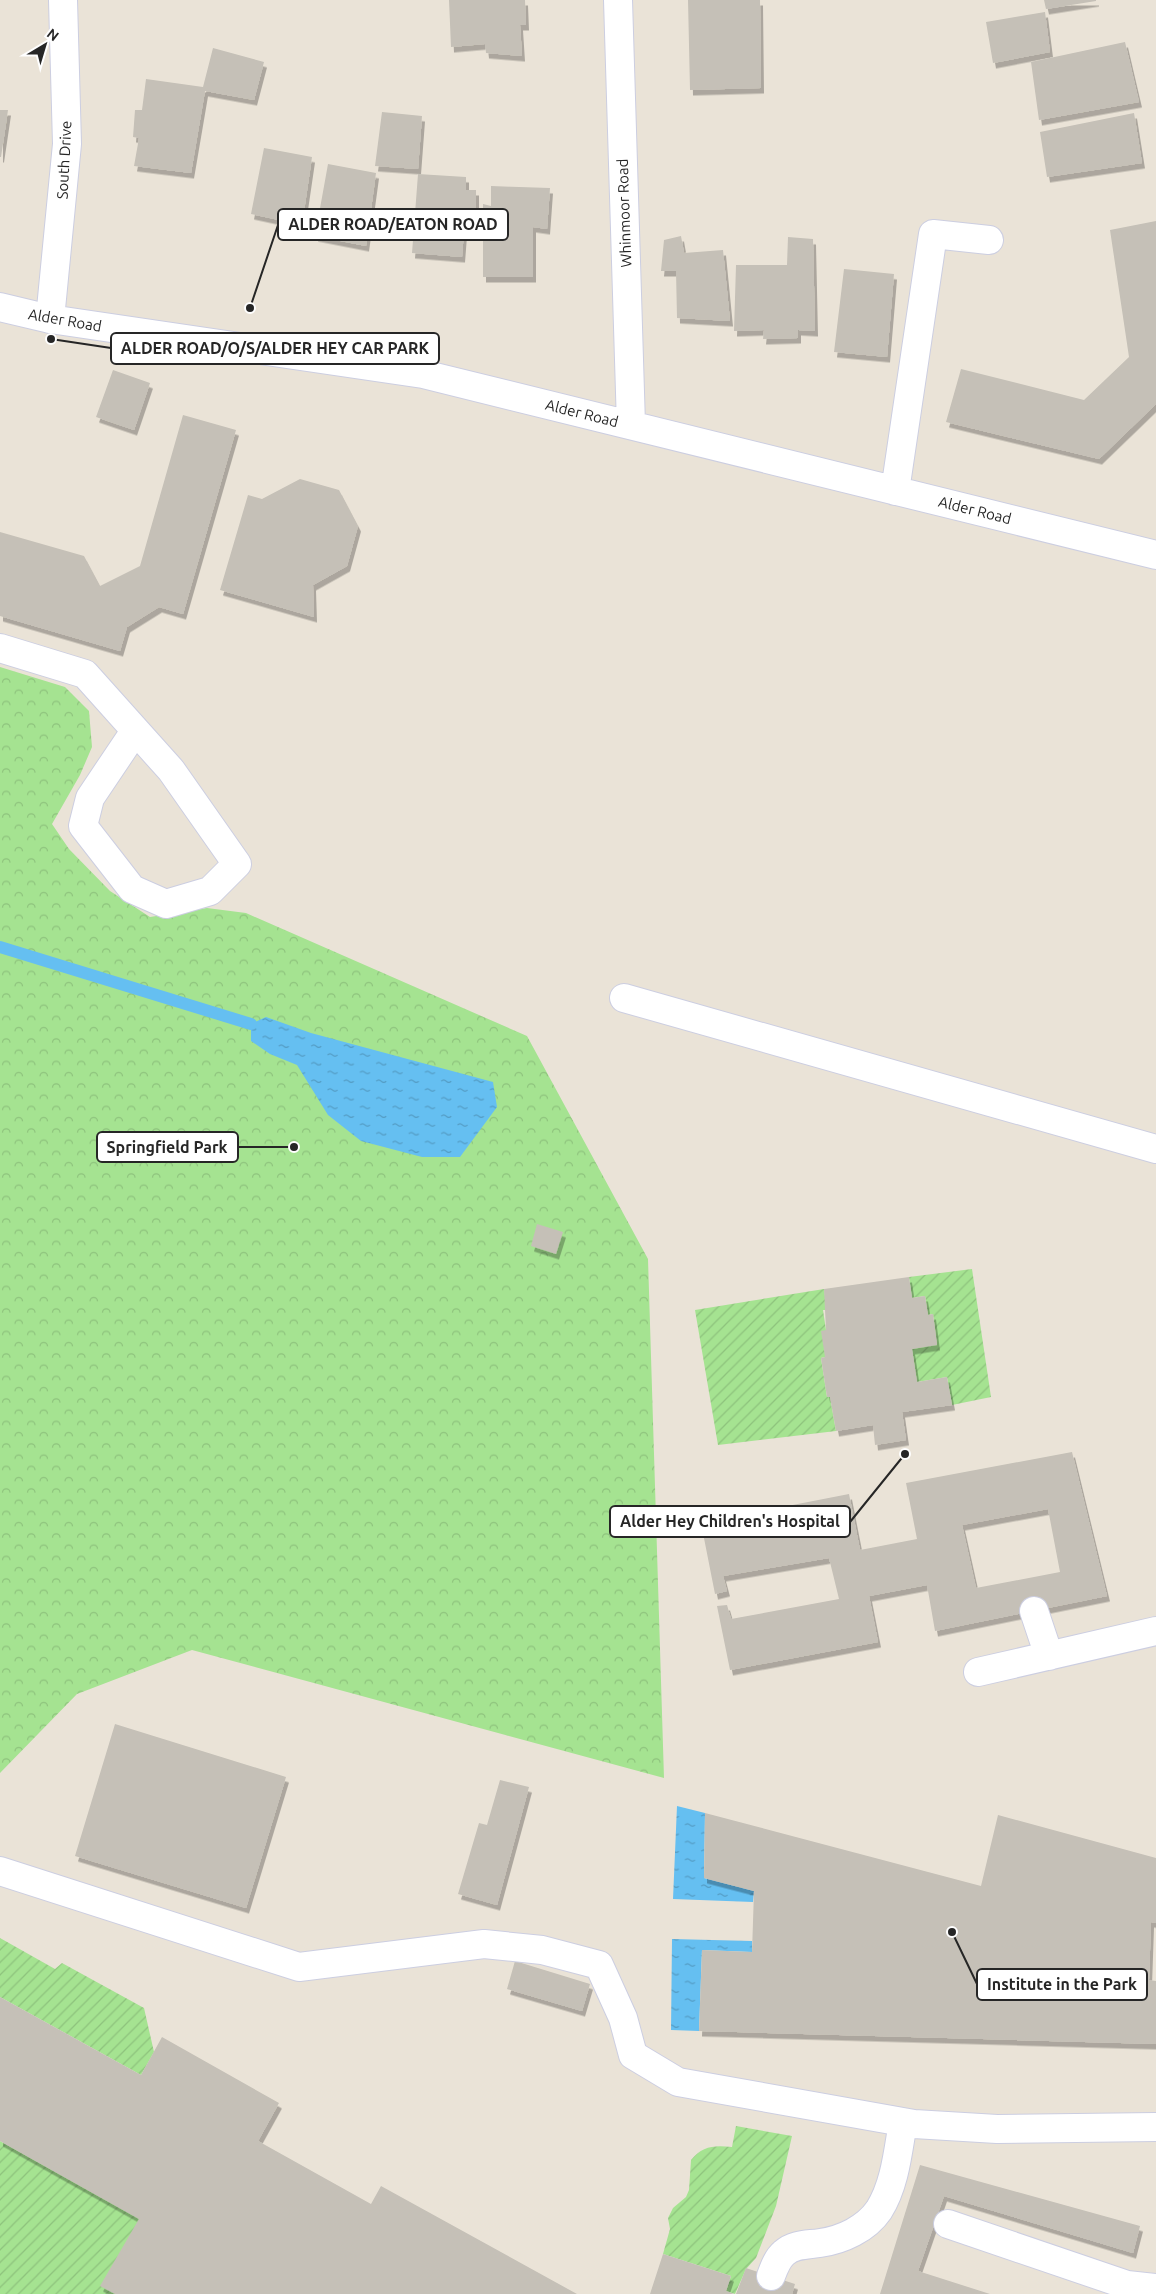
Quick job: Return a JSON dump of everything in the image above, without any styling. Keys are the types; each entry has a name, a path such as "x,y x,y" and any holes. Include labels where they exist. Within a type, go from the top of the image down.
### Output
{"street":[{"name":"South Drive","path":"50,319 67,144 63,0"},
{"name":"Whinmoor Road","path":"618,0 631,425"},
{"path":"895,491 933,234 989,240"},
{"name":"Alder Road","path":"0,307 50,319 423,374 1156,555"},
{"path":"0,648 86,674 171,770 237,864 210,891 166,904 132,889 83,826 90,798 135,731"},
{"path":"624,998 1156,1148"},
{"path":"1034,1611 1049,1656"},
{"path":"978,1672 1156,1631"},
{"path":"0,1872 299,1967 484,1944 542,1950 599,1965 623,2018 633,2055 678,2082 903,2122 997,2129 1156,2127"},
{"path":"771,2276 777,2261 784,2252 794,2247 849,2235 872,2219 882,2203 893,2176 903,2122"},
{"path":"948,2224 1127,2285 1156,2288"}],"green space":[{"path":"0,667 65,687 89,711 92,747 80,775 52,824 69,849 110,891 150,917 207,908 246,913 527,1036 648,1259 664,1778 192,1650 77,1694 0,1773"},
{"path":"972,1269 991,1397 952,1405 947,1377 917,1382 912,1349 937,1344 933,1314 928,1315 925,1296 912,1298 909,1277"},
{"path":"824,1289 827,1310 823,1310 826,1330 825,1357 821,1358 827,1397 830,1397 836,1431 718,1445 695,1310"},
{"path":"0,1938 55,1969 62,1963 144,2008 154,2052 141,2075 0,1997"},
{"path":"736,2126 792,2136 776,2206 756,2258 746,2269 735,2294 726,2291 731,2276 663,2254 670,2229 668,2218 673,2208 686,2197 689,2190 691,2160 704,2149 720,2146 732,2147"},
{"path":"0,2141 274,2294 0,2294"}],"water":[{"path":"266,1017 311,1033 493,1082 497,1107 460,1157 422,1157 361,1141 328,1115 297,1065 270,1054 251,1041 251,1024"},
{"path":"677,1806 705,1813 704,1878 754,1891 753,1902 673,1899"},
{"path":"672,1939 752,1941 752,1952 702,1950 699,2031 671,2030"}],"building":[{"path":"449,0 525,0 526,25 520,25 522,56 486,53 485,44 451,47"},
{"path":"688,0 760,0 761,88 690,90"},
{"path":"1044,0 1096,0 1096,1 1046,9"},
{"path":"1045,12 1050,52 993,63 986,22"},
{"path":"1125,42 1139,102 1039,120 1031,62"},
{"path":"213,48 264,62 254,100 205,91 191,173 134,166 139,138 133,137 135,110 142,110 146,79 203,87"},
{"path":"0,110 8,110 1,157 0,157"},
{"path":"382,112 422,116 418,169 375,166"},
{"path":"1134,113 1142,163 1047,177 1040,132"},
{"path":"264,148 312,157 302,225 251,214"},
{"path":"328,164 376,173 366,246 315,236"},
{"path":"418,174 466,177 466,190 476,190 476,218 465,218 462,257 412,253"},
{"path":"491,186 550,188 547,229 533,227 533,277 483,277 483,204 491,206"},
{"path":"1156,221 1156,404 1099,459 946,422 961,369 1084,400 1129,357 1110,230"},
{"path":"681,236 684,253 723,250 730,321 677,318 676,271 661,271 664,240"},
{"path":"788,237 813,239 815,331 798,330 798,338 763,339 764,330 734,331 736,265 787,265"},
{"path":"844,269 894,274 887,357 834,352"},
{"path":"113,370 150,383 134,430 96,417"},
{"path":"183,415 236,430 183,614 159,607 127,627 120,651 0,616 0,532 84,556 100,586 140,566"},
{"path":"300,479 339,490 358,526 347,566 313,585 314,617 220,590 248,495 262,499"},
{"path":"537,1224 563,1232 556,1254 531,1246"},
{"path":"909,1277 912,1298 925,1296 928,1315 933,1314 937,1345 912,1349 917,1382 947,1377 952,1405 902,1412 906,1440 875,1445 873,1425 836,1431 830,1397 827,1397 821,1358 825,1357 821,1331 826,1330 824,1289"},
{"path":"1072,1452 1107,1596 935,1631 927,1585 869,1596 878,1642 730,1670 717,1606 727,1605 731,1619 839,1599 829,1558 723,1576 727,1591 715,1594 701,1523 849,1494 860,1550 917,1539 906,1483","holes":["1048,1509 1060,1572 976,1588 962,1525"]},
{"path":"115,1724 286,1777 246,1908 75,1856"},
{"path":"500,1780 529,1787 497,1905 458,1894 479,1823 487,1825"},
{"path":"705,1813 981,1886 998,1815 1156,1858 1156,1923 1151,1922 1149,1980 1156,1981 1156,2044 699,2031 702,1950 752,1952 754,1891 704,1878"},
{"path":"515,1961 590,1984 582,2011 507,1989"},
{"path":"0,1997 141,2075 162,2037 279,2103 258,2141 371,2204 381,2186 577,2294 115,2294 100,2286 139,2219 0,2141"},
{"path":"920,2165 1140,2226 1133,2253 944,2196 918,2271 990,2294 880,2294"},
{"path":"663,2254 731,2276 726,2291 734,2294 650,2294"},
{"path":"746,2268 795,2284 792,2294 736,2294"}],"waterway":[{"path":"0,947 251,1024"}],"place":[{"name":"ALDER ROAD/EATON ROAD","path":"250,308"},
{"name":"ALDER ROAD/O/S/ALDER HEY CAR PARK","path":"51,339"},
{"name":"Springfield Park","path":"294,1147"},
{"name":"Alder Hey Children's Hospital","path":"905,1454"},
{"name":"Institute in the Park","path":"952,1932"}]}
